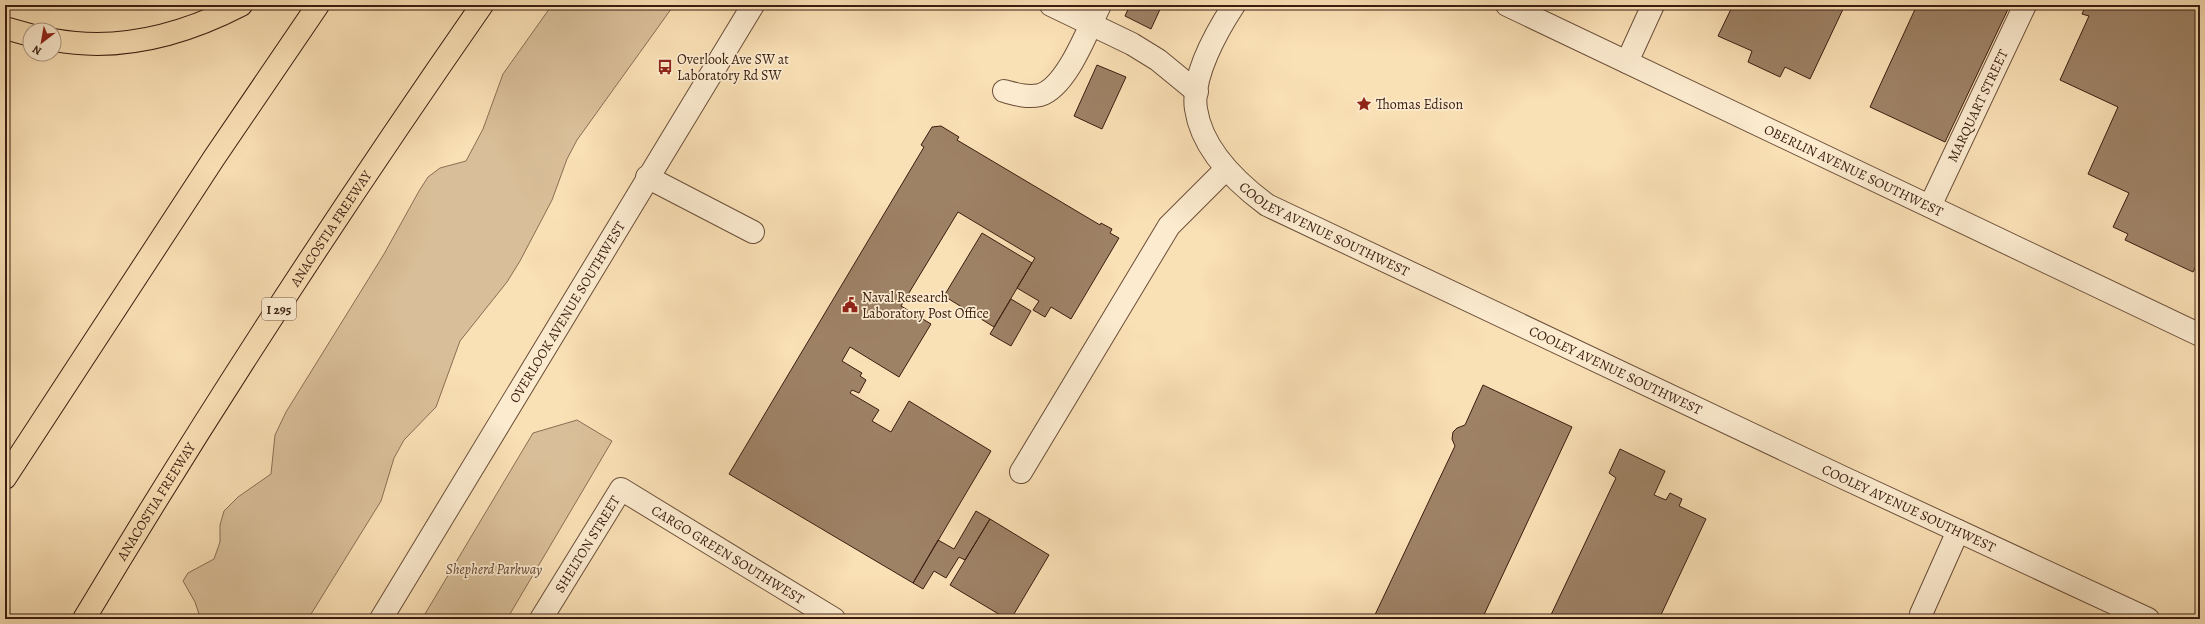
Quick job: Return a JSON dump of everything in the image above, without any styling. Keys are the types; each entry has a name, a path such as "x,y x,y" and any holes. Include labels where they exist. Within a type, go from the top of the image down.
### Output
{"highway":[{"path":"62,41 90,44 120,43 148,39 201,24 241,5"},
{"path":"5,478 214,158 318,5"},
{"name":"ANACOSTIA FREEWAY","path":"84,619 178,466 315,252 482,5"},
{"path":"5,28 22,33"}],"street":[{"name":"OVERLOOK AVENUE SOUTHWEST","path":"381,619 648,177 754,5"},
{"path":"1051,5 1095,15 1197,92"},
{"name":"COOLEY AVENUE SOUTHWEST","path":"1234,5 1216,33 1205,61 1197,92 1196,108 1199,122 1210,146 1226,169 1245,189 1267,205 1958,531 2125,614 2148,619"},
{"name":"OBERLIN AVENUE SOUTHWEST","path":"1507,5 2200,335"},
{"path":"1627,62 1653,5"},
{"name":"MARQUART STREET","path":"1930,206 2025,5"},
{"path":"1004,90 1028,96 1041,94 1060,81 1095,15"},
{"path":"1021,472 1169,226 1226,169"},
{"path":"648,177 753,232"},
{"name":"SHELTON STREET","path":"541,619 621,490"},
{"name":"CARGO GREEN SOUTHWEST","path":"621,490 834,619"},
{"path":"1921,614 1958,531"}],"green space":[{"path":"552,5 674,5 577,140 567,159 552,200 520,261 507,282 460,341 436,407 404,440 394,458 381,501 308,619 198,619 200,617 195,602 183,581 188,573 214,559 220,542 220,525 224,511 238,497 271,474 275,435 286,412 384,254 428,177 440,168 466,161 483,129 503,74"},
{"name":"Shepherd Parkway","path":"577,420 612,441 507,619 422,619 533,433"}],"building":[{"path":"1130,5 1162,5 1151,29 1125,16"},
{"path":"1733,5 1845,5 1810,79 1785,67 1780,77 1748,62 1752,51 1718,36"},
{"path":"1917,5 2010,5 1945,142 1870,107"},
{"path":"2086,5 2200,5 2200,268 2196,266 2193,272 2125,240 2128,234 2113,227 2129,193 2088,174 2118,107 2060,80 2089,16 2082,14"},
{"path":"1097,65 1126,77 1102,129 1074,116"},
{"path":"941,126 959,137 957,140 1100,225 1101,223 1112,229 1110,233 1119,238 1071,319 1051,307 1045,317 1033,310 1039,301 1017,288 1035,258 958,212 901,306 931,324 899,377 850,347 842,361 862,373 860,376 866,380 859,393 852,390 850,393 879,410 872,421 891,432 909,401 991,451 913,583 729,474 924,147 921,145 932,127"},
{"path":"982,233 1032,263 994,327 944,296"},
{"path":"1011,299 1031,311 1011,346 990,334"},
{"path":"1483,385 1572,427 1482,619 1373,619 1455,446 1452,439 1453,432 1457,428 1465,425"},
{"path":"1620,449 1665,471 1654,495 1666,500 1670,493 1682,499 1679,506 1706,519 1659,619 1549,619 1616,478 1609,473"},
{"path":"976,511 990,519 965,560 959,557 946,578 934,571 923,589 913,583 938,540 954,549"},
{"path":"990,519 1049,555 1011,619 1007,619 950,585"}],"place":[{"name":"Overlook Ave SW at Laboratory Rd SW","path":"665,67"},
{"name":"Thomas Edison","path":"1364,104"},
{"name":"Naval Research Laboratory Post Office","path":"850,305"}]}
